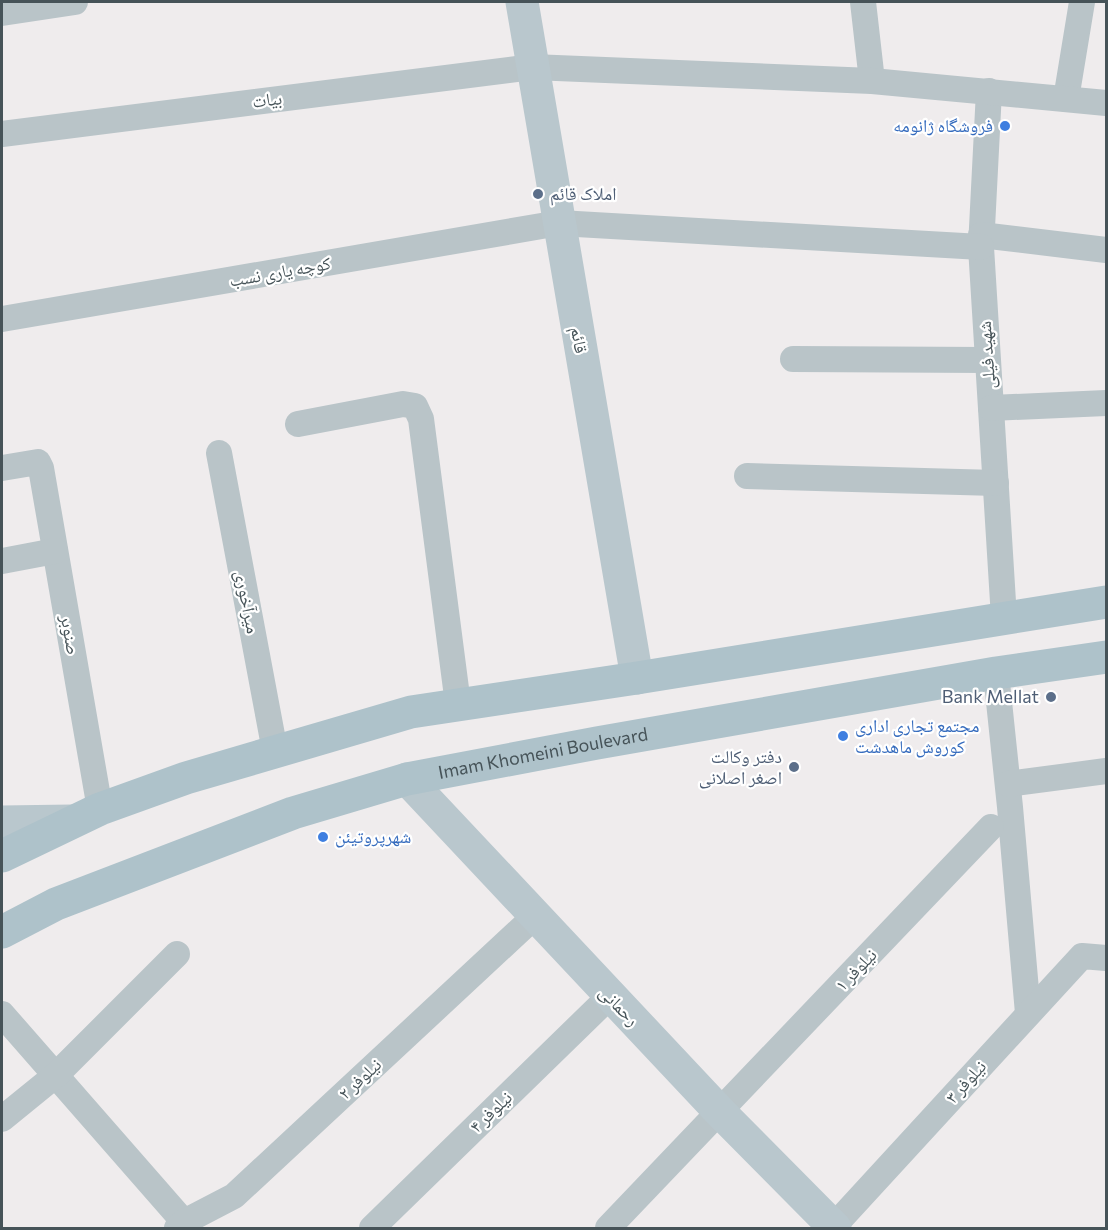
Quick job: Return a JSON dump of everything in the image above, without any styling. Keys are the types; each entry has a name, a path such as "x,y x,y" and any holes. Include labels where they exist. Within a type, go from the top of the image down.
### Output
{"main road":[{"path":"2,856 86,815 186,778 411,712 1107,602"},
{"name":"Imam Khomeini Boulevard","path":"2,932 56,904 293,813 407,779 996,673 1107,657"}],"street":[{"path":"2,13 75,2"},
{"name":"قائم","path":"522,2 637,678"},
{"path":"863,2 872,81"},
{"path":"1066,99 1082,2"},
{"name":"بیات","path":"2,134 532,67 872,81 1107,104"},
{"name":"شهید فیلی","path":"989,91 981,241 1004,618"},
{"name":"کوچه یاری نسب","path":"2,319 559,223 981,241 1107,250"},
{"path":"793,359 987,360"},
{"path":"991,408 1107,403"},
{"path":"298,423 403,404 415,406 420,419 458,704"},
{"name":"میرآخوری","path":"219,453 275,751"},
{"name":"صنوبر","path":"2,468 38,462 41,468 56,551 86,815"},
{"path":"747,476 996,483"},
{"path":"2,561 56,551"},
{"path":"996,673 1028,1013"},
{"path":"1008,784 1107,771"},
{"name":"رحمانی","path":"407,779 534,917 834,1228"},
{"path":"2,822 86,815"},
{"name":"نیلوفر ۱","path":"608,1228 991,827"},
{"name":"نیلوفر ۲","path":"180,1225 234,1196 534,917"},
{"path":"2,1119 56,1075 177,954"},
{"name":"نیلوفر ۳","path":"834,1228 1082,956 1107,958"},
{"name":"نیلوفر ۴","path":"372,1228 610,996"},
{"path":"2,1014 56,1075 180,1225"}],"place":[{"name":"فروشگاه ژانومه","path":"1005,126"},
{"name":"املاک قائم","path":"538,194"},
{"name":"Bank Mellat","path":"1051,697"},
{"name":"مجتمع تجاری اداری کوروش ماهدشت","path":"843,736"},
{"name":"دفتر وکالت اصغر اصلانی","path":"794,767"},
{"name":"شهرپروتیئن","path":"323,837"}]}
